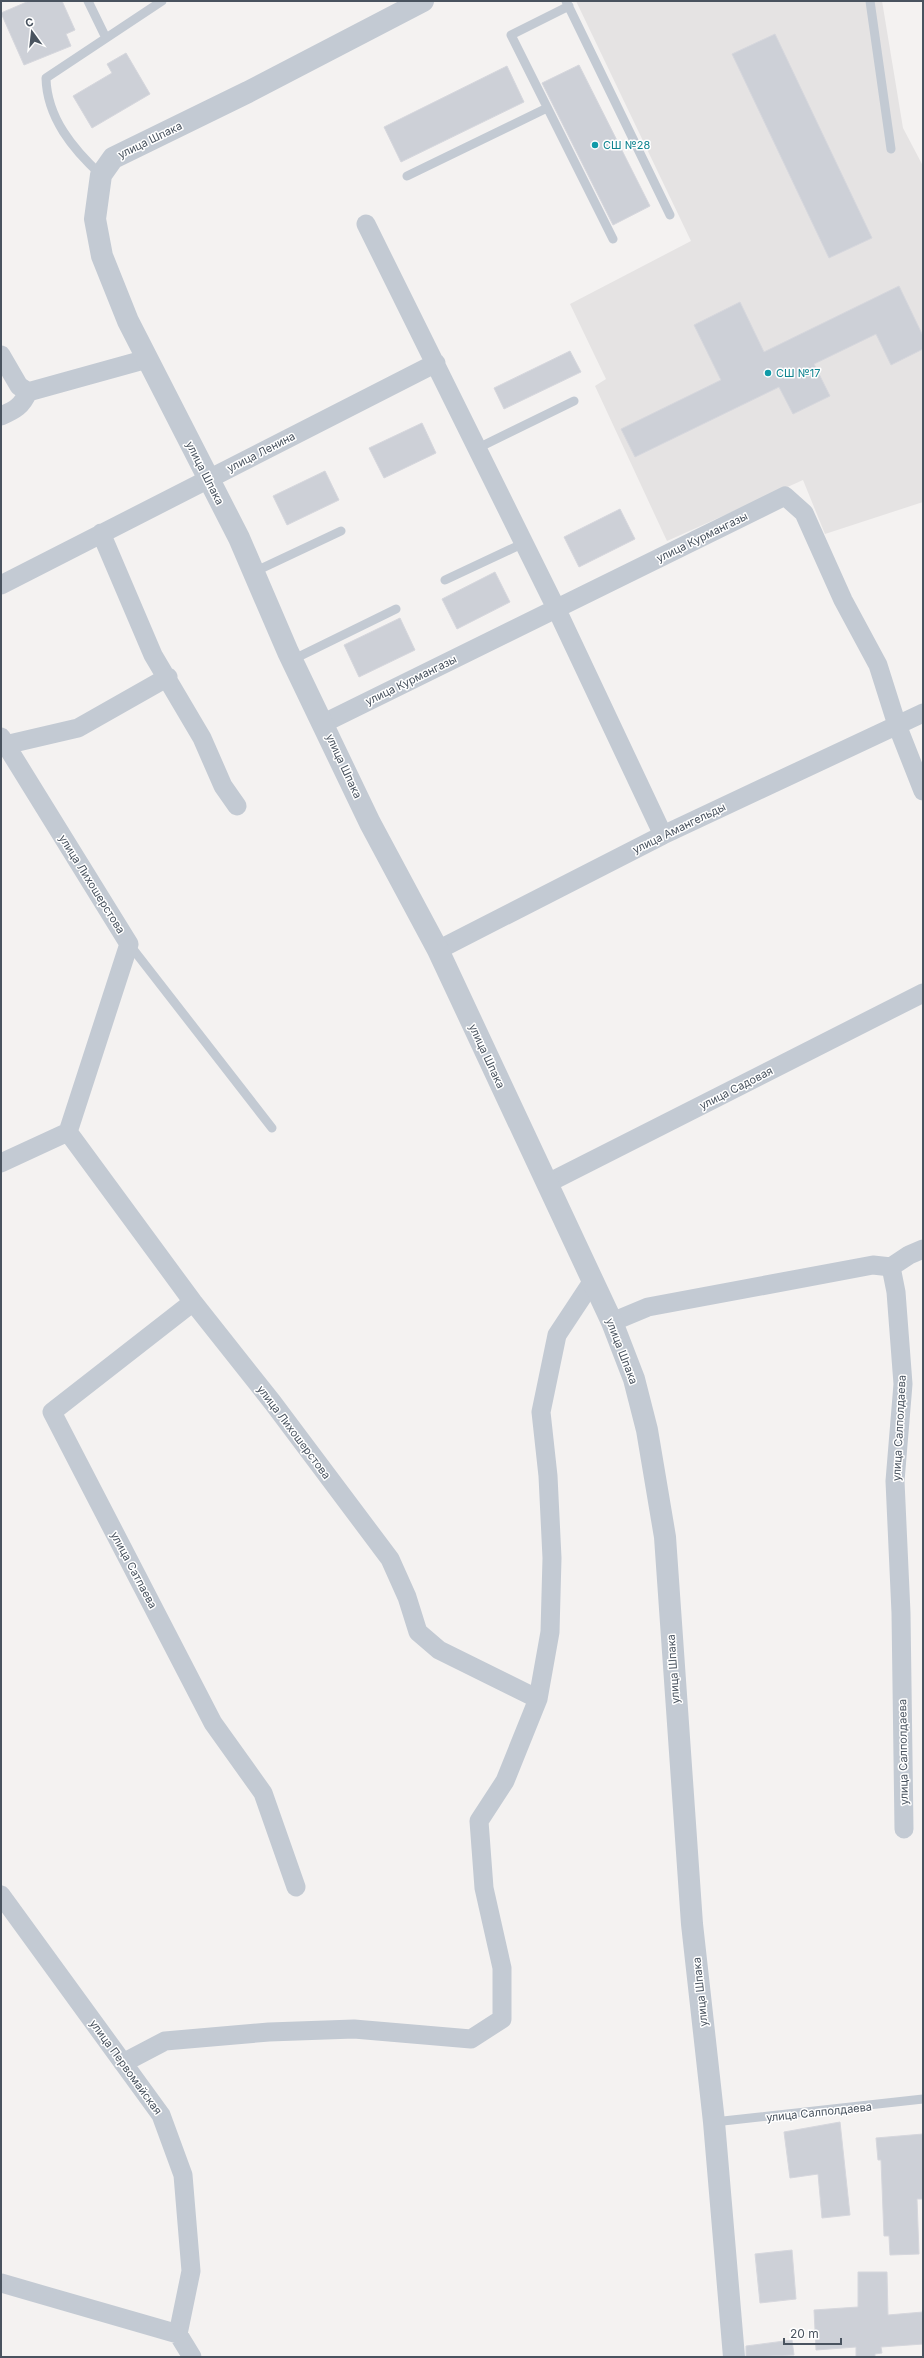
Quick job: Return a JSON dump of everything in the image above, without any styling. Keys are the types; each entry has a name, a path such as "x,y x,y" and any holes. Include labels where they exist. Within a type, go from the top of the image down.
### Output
{"street":[{"name":"улица Шпака","path":"423,1 248,92 113,158 101,175 95,219 102,256 128,321 239,538 292,660 324,724 370,823 438,950 487,1058 548,1183 592,1282 612,1322 634,1379 648,1430 664,1537 692,1924 714,2122 734,2357"},
{"path":"366,224 556,608 663,835"},
{"path":"1,354 19,386 28,392 147,359"},
{"name":"улица Ленина","path":"1,585 436,363"},
{"path":"1,416 14,411 23,403 28,392"},
{"name":"улица Курмангазы","path":"324,724 785,496 804,513 843,600 878,665 896,725 923,791"},
{"path":"101,533 153,655 168,678 202,738 223,786 237,806"},
{"path":"3,741 78,728 168,678"},
{"name":"улица Амангельды","path":"438,950 663,835 923,713"},
{"name":"улица Лихошерстова","path":"3,741 130,944 68,1132 193,1302 273,1403 390,1559 407,1597 418,1632 439,1650 538,1699"},
{"name":"улица Садовая","path":"548,1183 923,993"},
{"path":"1,1163 68,1132"},
{"path":"612,1322 648,1306 873,1264 891,1267 909,1255 923,1249"},
{"name":"улица Салполдаева","path":"891,1267 896,1292 903,1384 895,1482 901,1613 904,1829"},
{"path":"123,2064 165,2041 269,2032 354,2029 471,2039 502,2019 502,1968 484,1888 479,1821 505,1781 538,1699 550,1632 552,1558 548,1476 541,1412 557,1335 592,1282"},
{"name":"улица Сатпаева","path":"193,1302 52,1412 213,1723 263,1793 296,1887"},
{"name":"улица Первомайская","path":"1,1895 161,2115 183,2175 191,2271 178,2334"},
{"path":"1,2283 178,2334 192,2357"}],"lane":[{"path":"88,1 106,38"},
{"path":"101,175 65,137 46,95 46,78 162,1"},
{"path":"870,1 891,149"},
{"path":"613,239 546,108 511,35 568,3 670,215"},
{"path":"408,176 546,108"},
{"path":"478,448 574,400"},
{"path":"254,572 341,531"},
{"path":"445,580 524,543"},
{"path":"292,660 396,609"},
{"path":"130,944 272,1128"},
{"name":"улица Салполдаева","path":"714,2122 923,2099"}],"shaded area":[{"path":"576,1 882,1 903,128 923,166 923,502 825,534 803,480 667,541 595,386 606,379 570,304 691,241"}],"building":[{"path":"29,1 62,1 75,30 66,34 71,46 24,65 1,13"},
{"path":"775,34 872,238 829,258 732,54"},
{"path":"126,53 150,94 92,128 73,96 112,73 107,64"},
{"name":"СШ №28","path":"579,65 650,206 613,225 542,83"},
{"path":"507,66 524,102 401,162 384,127"},
{"name":"СШ №17","path":"899,286 923,336 923,349 891,365 876,334 814,364 830,396 793,414 779,387 635,457 621,429 721,380 694,325 740,302 764,352"},
{"path":"570,351 581,372 504,409 494,388"},
{"path":"422,423 436,453 384,478 369,448"},
{"path":"325,471 339,500 287,525 273,496"},
{"path":"620,509 635,539 579,567 564,537"},
{"path":"495,572 510,602 457,629 442,599"},
{"path":"400,618 415,650 359,677 344,645"},
{"path":"840,2122 850,2215 822,2218 818,2174 790,2178 784,2132"},
{"path":"923,2134 923,2199 917,2199 919,2254 890,2255 889,2236 884,2236 881,2160 878,2160 876,2138"},
{"path":"792,2250 796,2299 760,2303 755,2254"},
{"path":"858,2272 887,2272 888,2315 923,2312 923,2344 881,2347 882,2353 875,2354 875,2357 856,2357 856,2347 816,2350 814,2310 858,2307"},
{"path":"792,2340 794,2355 746,2357 746,2346"}],"place":[{"name":"СШ №28","path":"595,145"},
{"name":"СШ №17","path":"768,373"}]}
